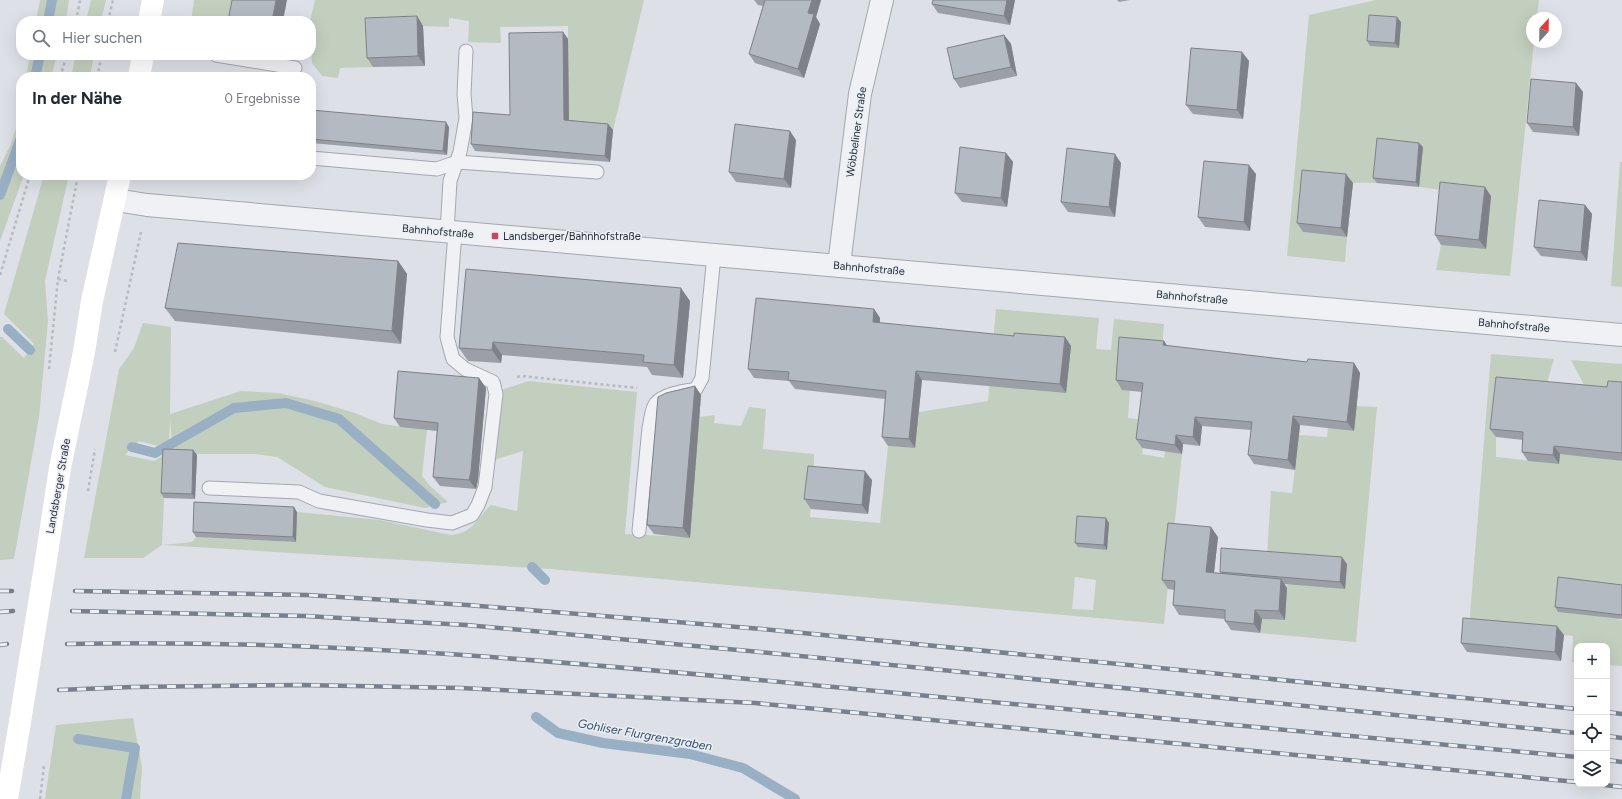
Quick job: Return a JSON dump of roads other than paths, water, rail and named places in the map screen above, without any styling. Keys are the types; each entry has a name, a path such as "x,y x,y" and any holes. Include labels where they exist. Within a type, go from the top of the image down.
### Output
{"street":[{"path":"150,16 153,0"},
{"name":"Wöbbeliner Straße","path":"839,265 860,94 882,0"},
{"path":"140,72 142,60"},
{"name":"Landsberger Straße","path":"7,799 60,468 84,352 92,301 116,200 119,180"},
{"name":"Bahnhofstraße","path":"116,200 147,205 1622,335"}],"lane":[{"path":"209,488 299,492 319,501 427,520 452,522 472,515 478,505 485,487 496,394 493,382 465,369 453,359 447,337 451,232 450,181 460,152 466,118 464,94 466,51"},
{"path":"246,60 295,68"},
{"path":"316,158 437,169 457,162 597,172"},
{"path":"639,531 652,413 656,404 666,396 696,389 702,378 714,254"}],"waterway":[{"path":"49,16 52,0"},
{"path":"36,72 39,60"},
{"path":"0,195 16,152"},
{"name":"Gohliser Flurgrenzgraben","path":"8,329 30,350"},
{"name":"Gohliser Flurgrenzgraben","path":"132,447 155,453 234,408 286,403 339,419 435,504"},
{"name":"Gohliser Flurgrenzgraben","path":"532,567 545,580"},
{"name":"Gohliser Flurgrenzgraben","path":"536,717 558,733 603,743 690,754 743,768 795,799"},
{"path":"78,739 135,748 126,799"}],"railway":[{"path":"0,591 12,591"},
{"path":"75,591 307,595 467,605 762,629 1574,709"},
{"path":"0,612 13,611"},
{"path":"72,611 305,616 466,625 760,652 1574,733"},
{"path":"67,644 163,643 259,645 451,654 547,661 1574,757"},
{"path":"0,645 7,644"},
{"path":"59,690 132,687 300,685 461,688 755,703 1574,782"},
{"path":"1610,712 1622,714"},
{"path":"1610,736 1622,738"},
{"path":"1610,760 1622,762"},
{"path":"1610,786 1622,787"}],"place":[{"name":"Landsberger/Bahnhofstraße","path":"495,236"}]}
